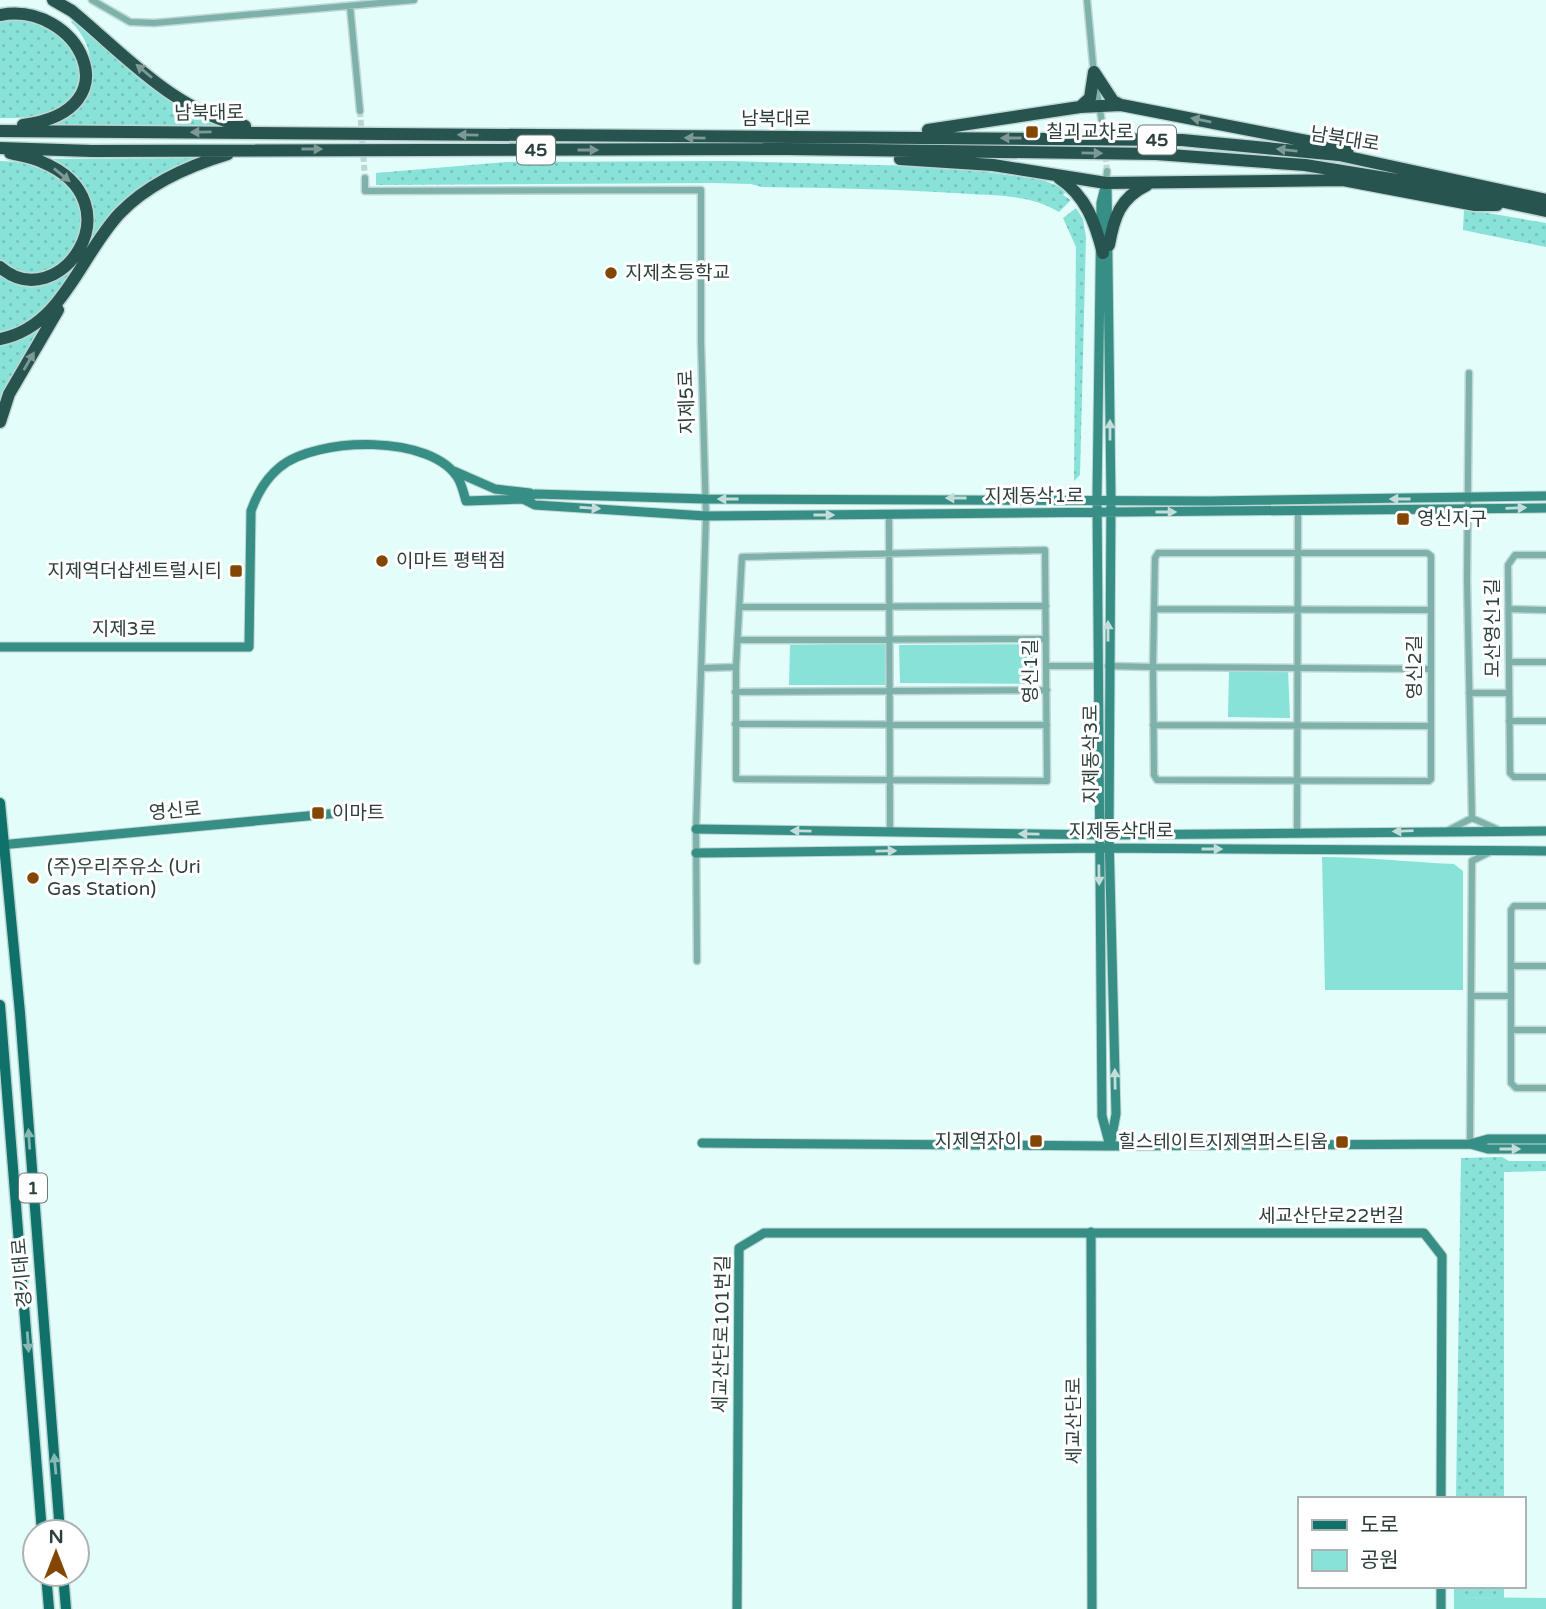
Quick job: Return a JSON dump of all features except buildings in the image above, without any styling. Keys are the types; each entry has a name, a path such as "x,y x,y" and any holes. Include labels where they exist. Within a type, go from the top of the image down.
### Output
{"highway":[{"path":"53,0 72,11"},
{"path":"62,0 181,103 216,120 269,131"},
{"path":"0,15 20,8 50,13 73,31 82,44 85,61 85,76 70,107 44,122 0,130"},
{"path":"1094,72 1113,101 1121,105"},
{"path":"1080,107 1090,98 1094,72"},
{"path":"763,138 816,132 938,130 1080,107 1121,105 1423,165 1505,191"},
{"name":"남북대로","path":"0,130 763,138 1049,138 1230,143 1339,155 1546,200"},
{"path":"0,149 41,161 68,177 85,204 88,218 81,248 71,264 36,278 16,277 0,267"},
{"name":"남북대로","path":"0,149 958,150 1243,159 1381,176 1546,211"},
{"path":"0,340 32,328 50,312 118,215 148,187 207,160 243,149"},
{"path":"828,151 853,157 993,165 1053,174 1151,183 1343,180 1475,205 1515,205"},
{"path":"1053,174 1071,186 1084,201 1106,249"},
{"path":"1106,249 1114,218 1125,200 1151,183"},
{"path":"0,422 9,394 80,270"}],"main road":[{"name":"경기대로","path":"0,803 20,1013 59,1518"},
{"name":"경기대로","path":"0,1005 41,1518"},
{"path":"47,1588 49,1609"},
{"path":"64,1588 66,1609"}],"street":[{"path":"92,0 130,22 154,23 414,0"},
{"path":"1087,0 1103,129"},
{"path":"350,6 360,111"},
{"name":"지제동삭3로","path":"1107,177 1097,498 1097,666 1102,1116 1110,1146"},
{"name":"지제5로","path":"365,178 365,191 701,190 701,341 706,516 696,829 697,961"},
{"name":"지제동삭3로","path":"1106,249 1111,498 1109,835 1116,1114 1110,1146"},
{"path":"1469,373 1469,693 1472,818"},
{"name":"지제3로","path":"0,647 248,647 251,511 258,491 281,465 303,453 326,447 401,446 425,454 449,468"},
{"path":"449,468 495,489 535,494"},
{"name":"지제동삭1로","path":"449,468 459,479 466,500 523,499 535,494 706,499 1468,499 1546,496"},
{"name":"지제동삭1로","path":"523,499 535,505 706,516 1546,508"},
{"path":"1297,834 1295,668 1298,512"},
{"path":"889,514 890,832"},
{"name":"영신1길","path":"1045,550 1047,781 736,779 735,692 741,557 890,554 1045,550"},
{"name":"영신2길","path":"1158,552 1296,552 1428,553 1431,610 1429,781 1157,779 1154,775 1153,667 1155,558 1158,552"},
{"name":"모산영신1길","path":"1546,555 1515,555 1508,565 1510,773 1514,777 1546,777"},
{"path":"740,607 1046,606"},
{"path":"1154,609 1431,610"},
{"path":"1508,609 1546,610"},
{"path":"738,640 1046,639"},
{"path":"1509,662 1546,662"},
{"path":"1047,666 1097,666"},
{"path":"1108,666 1431,669"},
{"path":"703,668 736,667"},
{"path":"735,692 1047,690"},
{"name":"모산영신1길","path":"1469,693 1509,693"},
{"path":"1509,721 1546,721"},
{"path":"735,724 1047,725"},
{"path":"1153,725 1431,726"},
{"name":"영신로","path":"2,844 350,812"},
{"path":"1449,830 1472,818"},
{"path":"1472,818 1501,830"},
{"name":"지제동삭대로","path":"696,829 1098,835 1546,831"},
{"name":"지제동삭대로","path":"696,853 1098,848 1546,851"},
{"path":"1454,851 1472,862"},
{"path":"1472,862 1493,851"},
{"path":"1470,1144 1472,862"},
{"path":"1546,906 1514,906 1511,910 1511,1083 1516,1087 1546,1088"},
{"path":"1512,966 1546,966"},
{"path":"1471,996 1511,996"},
{"path":"1511,1030 1546,1030"},
{"path":"702,1143 1110,1146 1470,1144 1488,1139 1546,1139"},
{"path":"1470,1144 1488,1149 1546,1149"},
{"name":"세교산단로22번길","path":"1091,1232 1424,1233 1442,1256 1441,1497"},
{"name":"세교산단로101번길","path":"737,1609 738,1248 764,1233 1091,1232"},
{"name":"세교산단로","path":"1091,1232 1092,1609"},
{"path":"1441,1588 1441,1609"}],"green space":[{"path":"12,14 67,32 78,64 78,84 64,105 53,111 27,117 0,118 0,19"},
{"path":"73,20 169,101 221,127 52,126 76,105 89,78 88,49 82,35 71,22"},
{"path":"199,158 175,166 140,188 124,202 58,296 28,327 0,335 0,274 27,281 71,268 87,202 45,159"},
{"path":"0,161 44,169 70,186 81,210 78,235 66,257 47,272 24,274 0,261"},
{"path":"729,161 953,167 1043,180 1067,190 1063,195 1071,200 1059,212 1035,201 1009,196 762,187 751,184 376,185 376,173 506,162"},
{"path":"1076,208 1083,219 1086,237 1080,475 1074,481 1076,247 1063,218"},
{"path":"1464,209 1546,223 1546,247 1463,230"},
{"path":"41,328 0,404 0,345 18,340"},
{"path":"885,643 886,685 789,685 790,645"},
{"path":"1035,644 1037,684 900,683 899,645"},
{"path":"1229,670 1288,670 1290,718 1228,717"},
{"path":"1322,857 1454,864 1463,871 1463,990 1325,990"},
{"path":"1502,1157 1509,1161 1546,1161 1546,1171 1504,1172 1504,1497 1456,1497 1461,1158"},
{"path":"1454,1588 1504,1588 1504,1598 1454,1597"},
{"path":"1454,1597 1546,1598 1546,1609 1454,1609"}],"tunnel":[{"path":"360,111 365,178"},
{"path":"1103,129 1107,171"}],"place":[{"name":"칠괴교차로","path":"1032,132"},
{"name":"지제초등학교","path":"611,273"},
{"name":"영신지구","path":"1403,519"},
{"name":"이마트 평택점","path":"382,561"},
{"name":"지제역더샵센트럴시티","path":"236,571"},
{"name":"이마트","path":"318,813"},
{"name":"(주)우리주유소 (Uri Gas Station)","path":"33,878"},
{"name":"지제역자이","path":"1036,1141"},
{"name":"힐스테이트지제역퍼스티움","path":"1342,1142"}]}
